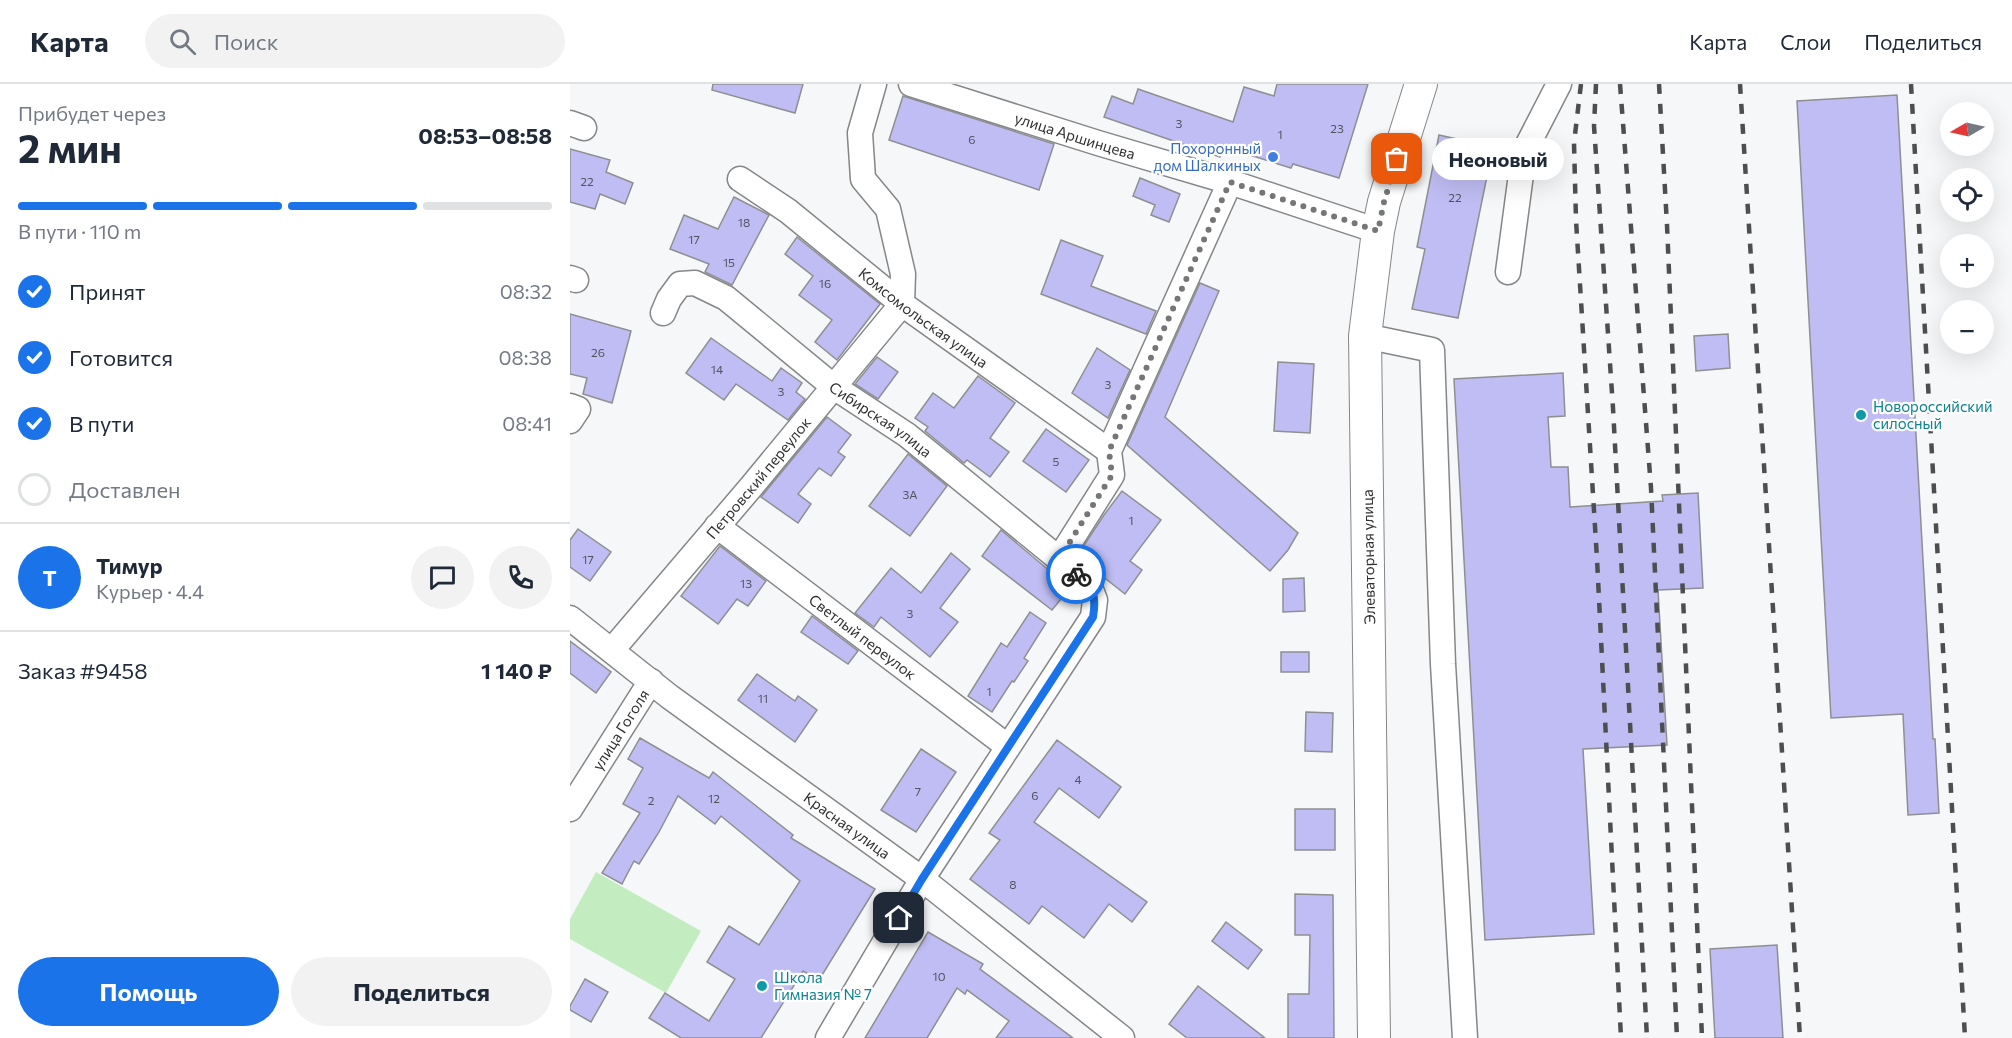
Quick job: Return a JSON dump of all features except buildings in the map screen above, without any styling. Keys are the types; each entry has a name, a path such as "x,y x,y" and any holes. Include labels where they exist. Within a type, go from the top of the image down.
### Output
{"main road":[{"name":"Элеваторная улица","path":"1374,1038 1365,336 1378,231 1384,202 1421,84"}],"street":[{"path":"874,84 860,133 863,179 888,209 903,274 902,303"},
{"name":"улица Аршинцева","path":"911,84 1230,182 1378,231"},
{"path":"1508,272 1524,152 1559,84"},
{"name":"Комсомольская улица","path":"740,179 788,211 902,303 1109,451"},
{"path":"1059,559 1112,475 1109,451 1230,182"},
{"name":"Сибирская улица","path":"663,313 669,299 680,284 695,283 726,298 834,387 907,435 1090,587 1095,600 1093,617 1008,746"},
{"name":"Петровский переулок","path":"612,650 902,303"},
{"path":"1365,336 1432,350 1443,664 1464,1038"},
{"path":"570,406 578,409 570,421"},
{"name":"Светлый переулок","path":"717,526 1008,746"},
{"name":"Красная улица","path":"570,618 670,697 922,879 1122,1038"},
{"name":"улица Гоголя","path":"570,808 651,681"},
{"path":"828,1038 922,879 1008,746"}],"green space":[{"path":"596,872 701,931 666,993 570,939 570,919"}],"railway":[{"path":"1581,84 1574,143 1576,220 1597,559 1621,1038"},
{"path":"1596,84 1594,126 1613,408 1647,1038"},
{"path":"1620,84 1651,488 1677,1038"},
{"path":"1659,84 1702,1038"},
{"path":"1740,84 1800,1038"},
{"path":"1911,84 1965,1038"}],"way so far":[{"path":"1076,574 1059,559 1112,475 1109,451 1230,182 1378,231 1397,159"}],"place":[{"name":"Похоронный дом Шалкиных","path":"1273,157"},
{"name":"Неоновый","path":"1397,159"},
{"name":"Новороссийский силосный","path":"1861,415"},
{"name":"Школа Гимназия № 7","path":"762,986"}],"route":[{"path":"899,918 1093,617 1095,600 1090,587 1076,574"}]}
